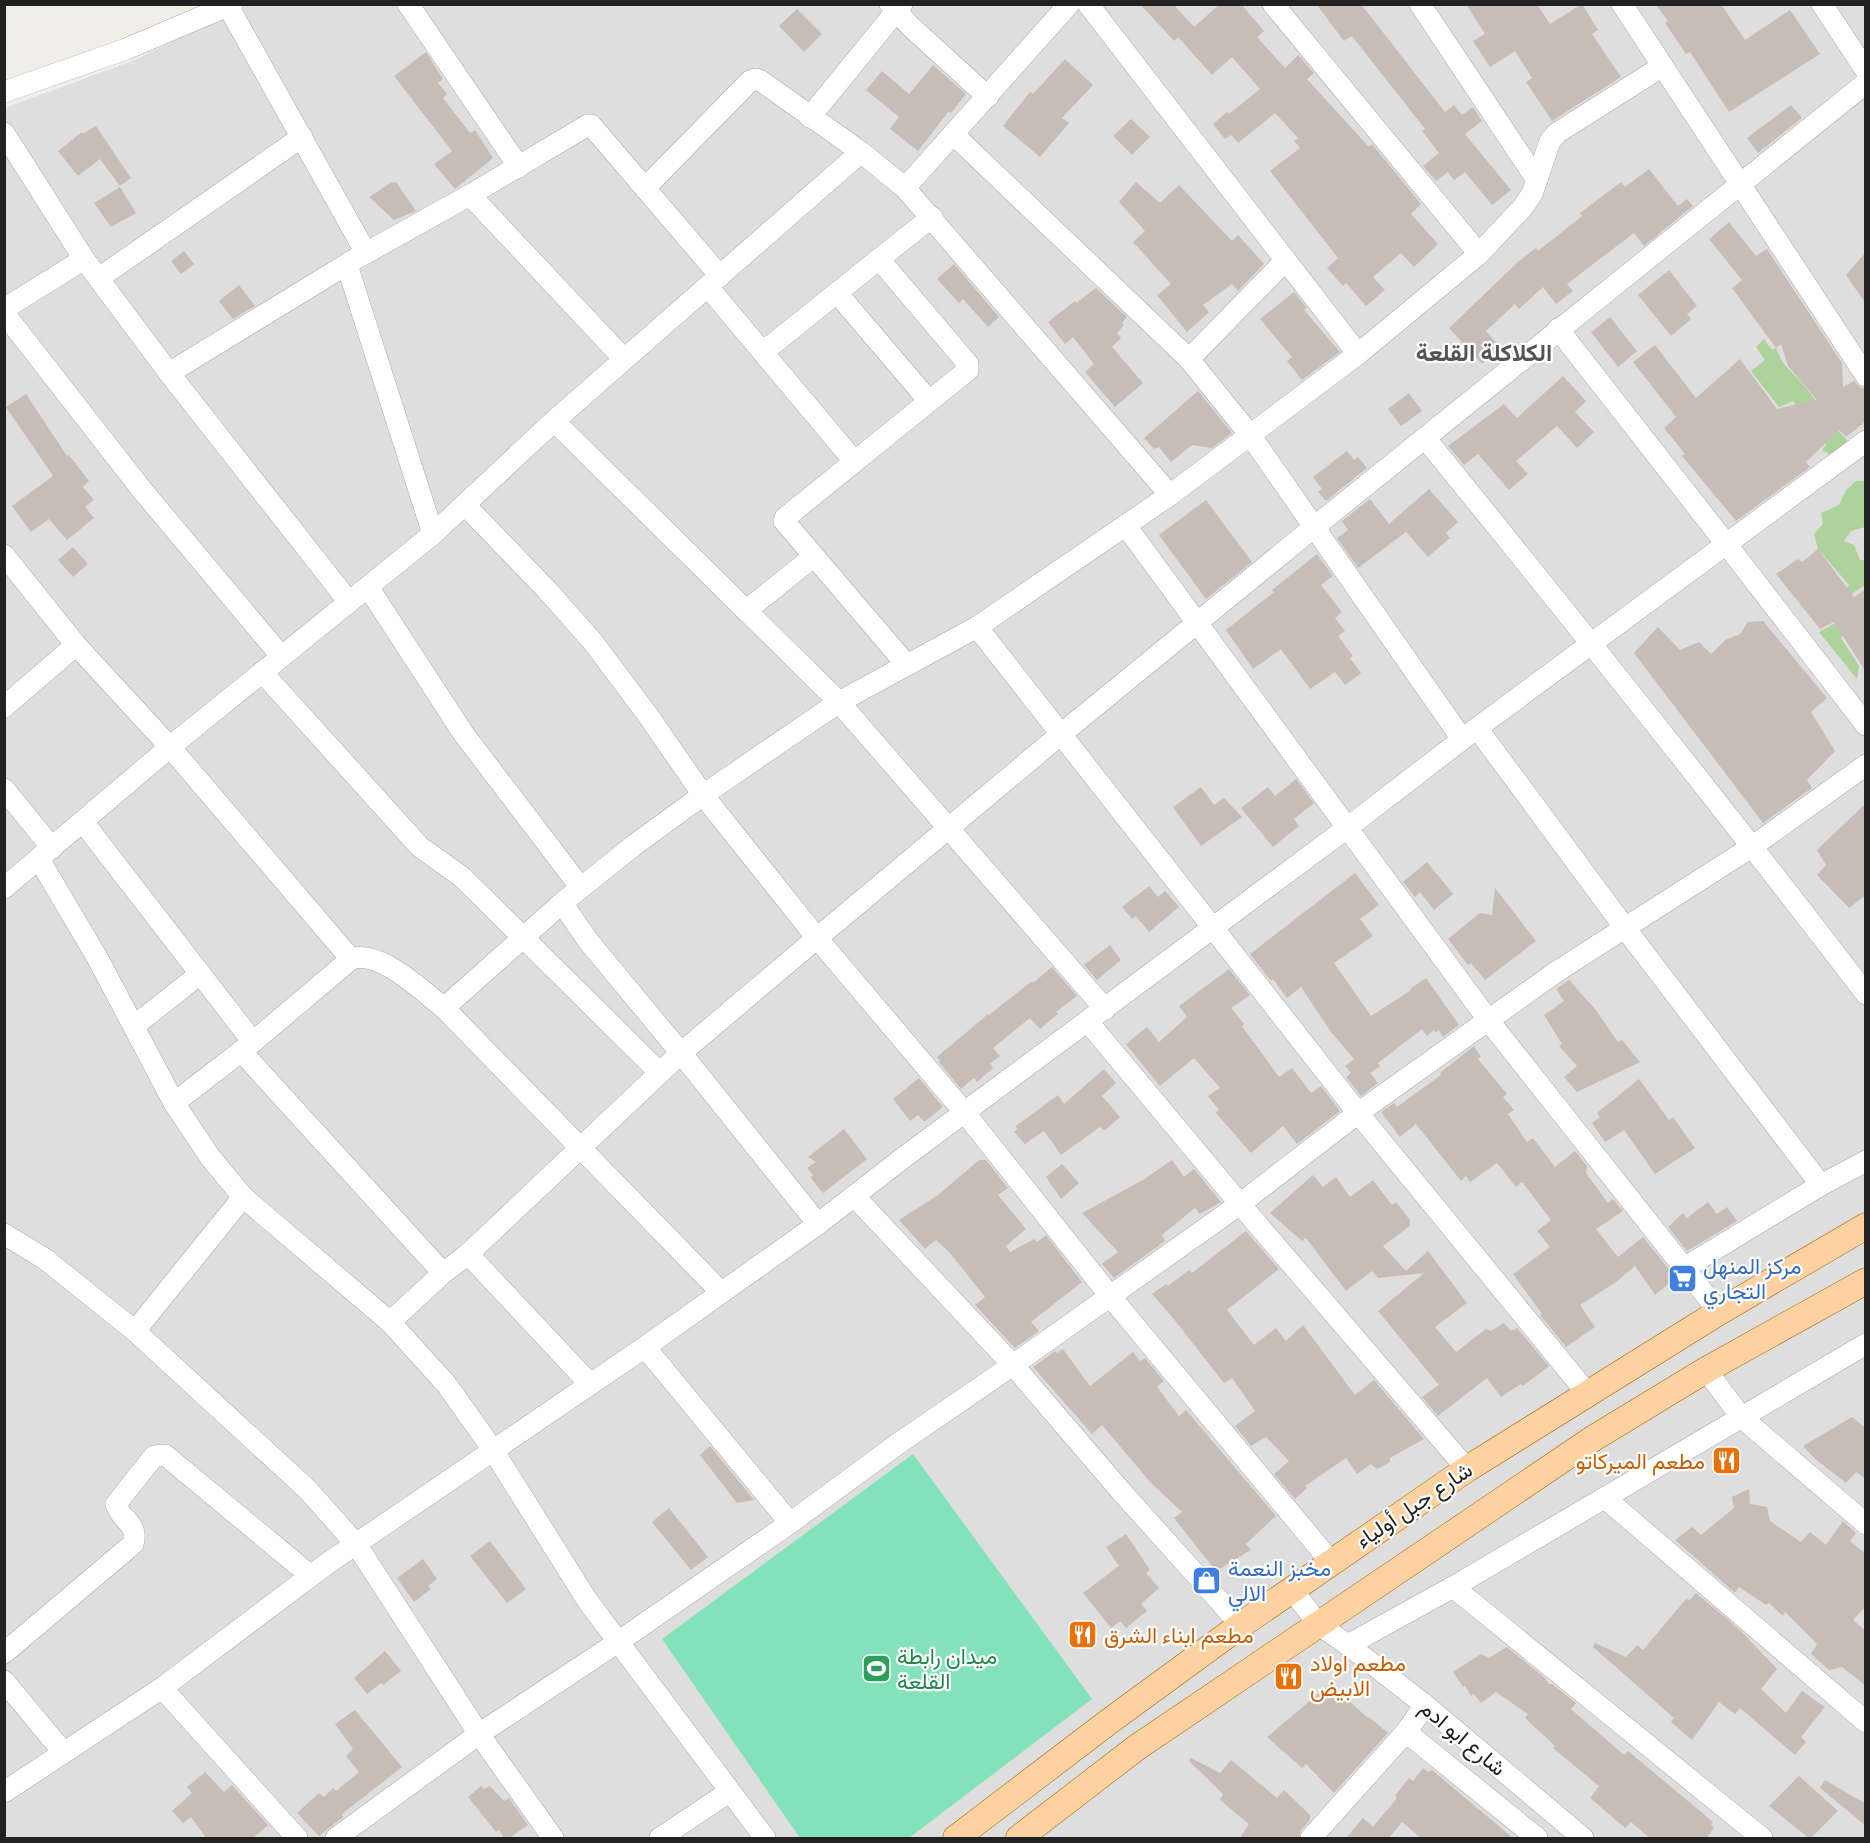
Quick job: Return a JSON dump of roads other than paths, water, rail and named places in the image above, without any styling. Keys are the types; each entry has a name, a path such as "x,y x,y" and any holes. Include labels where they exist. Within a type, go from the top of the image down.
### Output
{"main road":[{"name":"شارع جبل أولياء","path":"956,1839 1111,1720 1241,1625 1467,1469 1719,1312 1866,1226"},
{"name":"شارع جبل أولياء","path":"1019,1839 1136,1748 1594,1438 1706,1370 1866,1281"}],"street":[{"path":"408,4 519,167"},
{"path":"905,188 1069,4"},
{"path":"1088,4 1358,354"},
{"path":"1273,4 1479,254"},
{"path":"1420,4 1537,180"},
{"path":"1622,4 1739,186 1866,376"},
{"path":"1822,4 1866,71"},
{"path":"4,92 126,49 230,5 366,253"},
{"path":"810,117 896,7 987,97"},
{"path":"444,1008 562,903 633,846 703,795 839,702 977,627 1170,495 1358,354 1479,254 1523,207 1532,194 1544,154 1557,133 1661,67"},
{"path":"645,188 752,80 761,81 861,152 905,188 1170,495"},
{"path":"390,1322 443,1273 468,1254 681,1053 817,938 1060,735 1557,329 1866,83"},
{"path":"169,373 366,253 591,125 645,188 763,352 854,461"},
{"path":"4,133 84,259 169,373 349,602"},
{"path":"953,134 1189,359 1250,435 1313,528 1469,734 1625,928 1821,1185"},
{"path":"99,278 302,137"},
{"path":"4,888 170,747 433,534 554,421 861,152"},
{"path":"470,195 624,359"},
{"path":"763,352 932,217"},
{"path":"84,259 4,311 142,490 281,656"},
{"path":"879,259 969,367 968,370 784,520 906,664"},
{"path":"1189,359 1285,261"},
{"path":"347,265 433,534"},
{"path":"837,293 929,401"},
{"path":"1557,329 1866,725"},
{"path":"554,421 839,702 947,829 1096,1016 1240,1203 1467,1469"},
{"path":"1425,438 1593,644 1753,846 1866,994"},
{"path":"4,1792 162,1688 356,1544 645,1347 818,1224 1469,734 1866,441"},
{"path":"465,505 547,590 593,642 647,714 703,795 817,938 965,1113 1110,1296 1331,1562"},
{"path":"1126,526 1489,1021 1719,1312"},
{"path":"4,555 76,645 170,747 351,959"},
{"path":"746,611 813,557"},
{"path":"368,587 463,733 581,888"},
{"path":"977,627 1358,1113 1587,1393"},
{"path":"4,706 76,645"},
{"path":"262,672 420,847 462,877 660,1073"},
{"path":"336,1839 479,1734 618,1642 790,1523 899,1443 1014,1365 1240,1203 1358,1113 1556,972 1753,846 1866,765"},
{"path":"4,789 46,853 153,1065 174,1103 210,1157 243,1197 390,1322 447,1384 493,1450 587,1600 765,1839"},
{"path":"83,822 200,974 247,1047 443,1273"},
{"path":"562,903 589,942 818,1224"},
{"path":"174,1103 247,1047 351,959 363,956 379,961 444,1008 721,1292"},
{"path":"134,1026 200,974"},
{"path":"1684,1268 1821,1185 1866,1161"},
{"path":"854,1196 1014,1365 1120,1490 1241,1625"},
{"path":"135,1331 243,1197"},
{"path":"9,1243 45,1259 135,1331 308,1489 356,1544 479,1734 553,1839"},
{"path":"468,1254 590,1384"},
{"path":"1348,1645 1454,1587 1866,1344"},
{"path":"645,1347 790,1523"},
{"path":"1706,1370 1741,1417 1866,1524"},
{"path":"4,1653 133,1544 136,1534 116,1504 154,1456 161,1454 311,1576"},
{"path":"1605,1498 1866,1722"},
{"path":"1454,1587 1762,1839"},
{"name":"شارع ابو ادم","path":"1292,1589 1318,1624 1425,1706 1583,1839"},
{"path":"4,1681 63,1752"},
{"path":"162,1688 297,1839"},
{"path":"1311,1839 1406,1732 1425,1706"},
{"path":"1406,1732 1537,1839"},
{"path":"660,1839 729,1792"}],"place":[{"name":"مركز المنهل التجاري","path":"1682,1279"},
{"name":"مطعم الميركاتو","path":"1726,1461"},
{"name":"مخبز النعمة الالي","path":"1207,1581"},
{"name":"مطعم ابناء الشرق","path":"1083,1635"},
{"name":"ميدان رابطة القلعة","path":"876,1669"},
{"name":"مطعم اولاد الابيض","path":"1289,1676"}],"district":[{"name":"الكلاكلة القلعة","path":"1484,352"}]}
